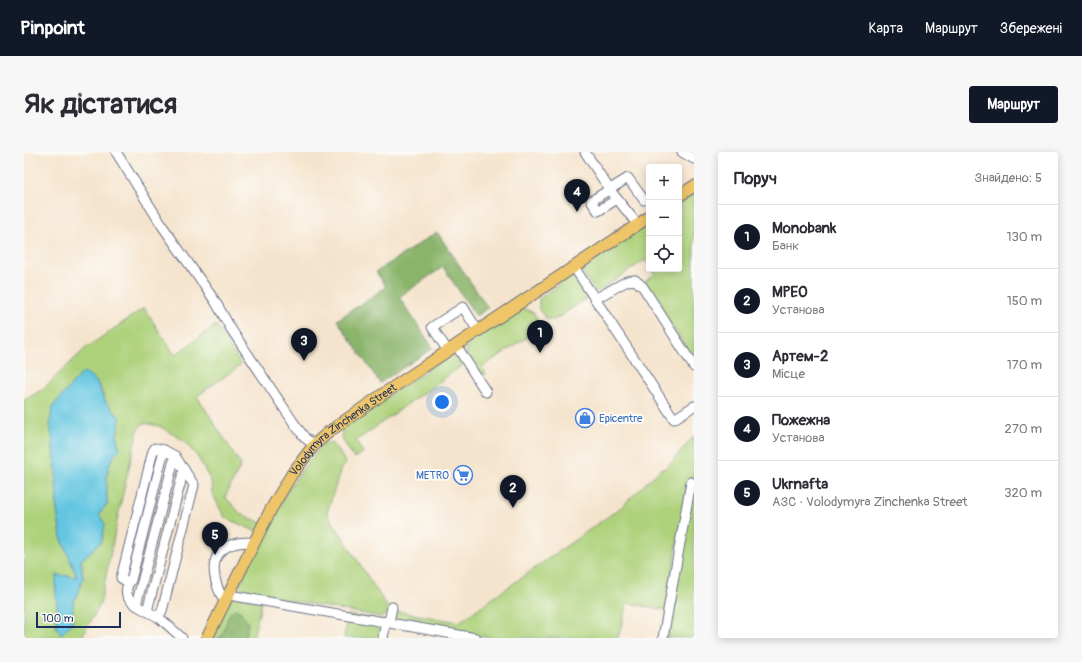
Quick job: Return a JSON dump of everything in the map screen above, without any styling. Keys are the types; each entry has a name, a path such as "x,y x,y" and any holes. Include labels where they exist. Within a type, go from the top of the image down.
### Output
{"main road":[{"path":"682,194 694,186"},
{"name":"Volodymyra Zinchenka Street","path":"207,638 255,542 292,474 314,445 330,431 367,404 646,219"}],"lane":[{"path":"116,152 163,228 216,301 231,329 296,426 305,438 314,445"},
{"path":"585,152 610,190 638,225"},
{"path":"682,152 694,159"},
{"path":"617,199 598,211 591,201 628,178 644,200"},
{"path":"574,267 674,419 694,406"},
{"path":"595,299 627,281 635,280 643,287 694,367"},
{"path":"478,331 463,307 432,327 452,348 486,392"},
{"path":"158,617 162,611 194,484 175,456 164,450 129,583 126,587 126,593 136,605 158,617 182,638"},
{"path":"136,605 175,456"},
{"path":"147,611 184,469"},
{"path":"663,638 691,482"},
{"path":"255,542 232,545 224,548 218,556 214,575 219,592 227,599 387,622 449,636 476,638"},
{"path":"383,638 392,607"}],"green space":[{"path":"694,192 694,359 643,283 655,274 654,272 682,272 682,200"},
{"path":"646,224 646,261 645,260 596,293 583,273 586,266"},
{"path":"437,232 488,308 476,316 443,267 399,297 433,348 380,383 337,320 386,287 376,272"},
{"path":"574,276 578,278 588,296 586,299 554,320 547,319 539,310 539,299 569,277"},
{"path":"144,308 175,355 216,325 241,365 197,396 241,465 225,497 241,514 264,524 260,533 225,518 212,493 211,481 197,456 183,440 159,426 144,423 138,429 121,502 100,605 81,638 24,638 24,400 42,390 86,348","holes":["77,379 100,386 105,401 120,418 117,437 120,448 108,467 107,504 99,514 102,541 81,560 83,579 73,604 56,627 58,610 55,585 66,575 77,578 76,571 61,537 57,509 56,468 52,444 65,393"]},
{"path":"525,309 534,313 538,322 535,332 482,367 486,374 481,378 466,356 467,345 486,329 503,318"},
{"path":"447,357 458,357 464,364 356,441 363,453 354,458 341,437 343,426"},
{"path":"694,436 694,477 689,477 666,610 627,603 618,638 492,638 397,620 394,618 395,611 459,622 620,508 661,469 666,468"},
{"path":"324,443 331,443 339,451 346,464 341,468 327,513 388,608 387,614 382,617 248,593 243,591 239,584 276,510 298,475"},
{"path":"694,483 694,638 666,638"},
{"path":"229,595 262,601 253,638 207,638"},
{"path":"234,609 240,611 248,623 245,638 217,638 221,637 229,615"},
{"path":"348,615 386,621 383,638 344,638"}],"water":[{"path":"83,372 95,381 105,401 120,418 117,441 120,449 111,461 108,468 107,504 99,514 105,524 102,541 81,560 83,579 73,604 72,623 61,635 56,627 57,575 77,577 61,537 57,509 56,468 50,422 53,406"}],"place":[{"name":"Пожежна","path":"577,212"},
{"name":"Monobank","path":"540,353"},
{"name":"Артем-2","path":"304,361"},
{"name":"Epicentre","path":"585,418"},
{"name":"METRO","path":"463,475"},
{"name":"МРЕО","path":"513,508"},
{"name":"Ukrnafta","path":"215,555"}]}
